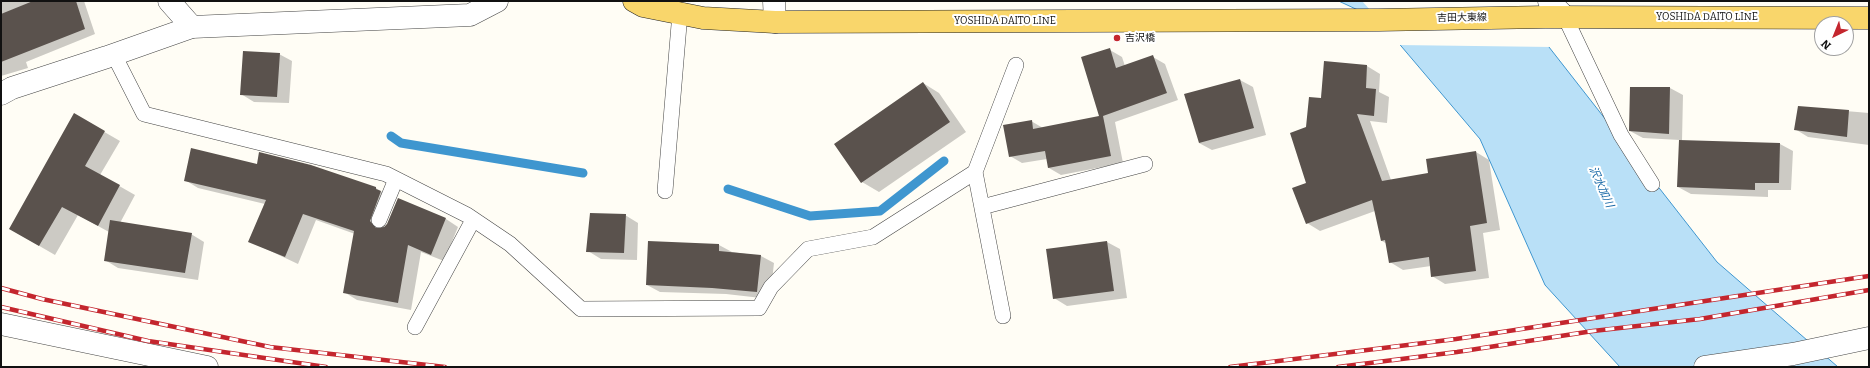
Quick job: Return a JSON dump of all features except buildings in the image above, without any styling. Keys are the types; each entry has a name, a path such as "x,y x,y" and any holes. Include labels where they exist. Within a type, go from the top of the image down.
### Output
{"main road":[{"name":"YOSHIDA DAITO LINE","path":"634,1 643,6 703,18 774,12 1380,20"},
{"name":"YOSHIDA DAITO LINE","path":"1553,11 1869,18"},
{"name":"吉田大東線","path":"1380,20 1553,11"}],"street":[{"path":"169,1 192,27"},
{"path":"1,94 12,88 114,55 192,27 470,15 497,1"},
{"path":"1,324 207,367"},
{"path":"1705,367 1793,354 1869,338"}],"lane":[{"path":"1553,11 1621,135 1652,184"},
{"path":"665,192 680,14"},
{"path":"114,55 144,114 386,174 473,220 510,244 581,310 758,308 771,287 808,249 873,237 976,172"},
{"path":"1003,316 976,172 1016,65"},
{"path":"982,207 1145,164"},
{"path":"379,220 396,179"},
{"path":"415,327 473,220"}],"water":[{"name":"沢水加川","path":"1339,1 1513,1 1717,262 1838,367 1620,367 1545,285 1480,139 1379,20"}],"pier":[{"path":"1362,1 1516,1 1552,47 1398,45"}],"waterway":[{"path":"391,136 401,143 583,173"},
{"path":"728,189 810,216 880,211 944,161"}],"railway":[{"path":"1230,367 1456,339 1869,276"},
{"path":"1,288 42,299 270,347 445,367"},
{"path":"1338,367 1457,352 1593,331 1700,319 1869,290"},
{"path":"1,307 148,341 326,367"}],"place":[{"name":"吉沢橋","path":"1117,38"}]}
